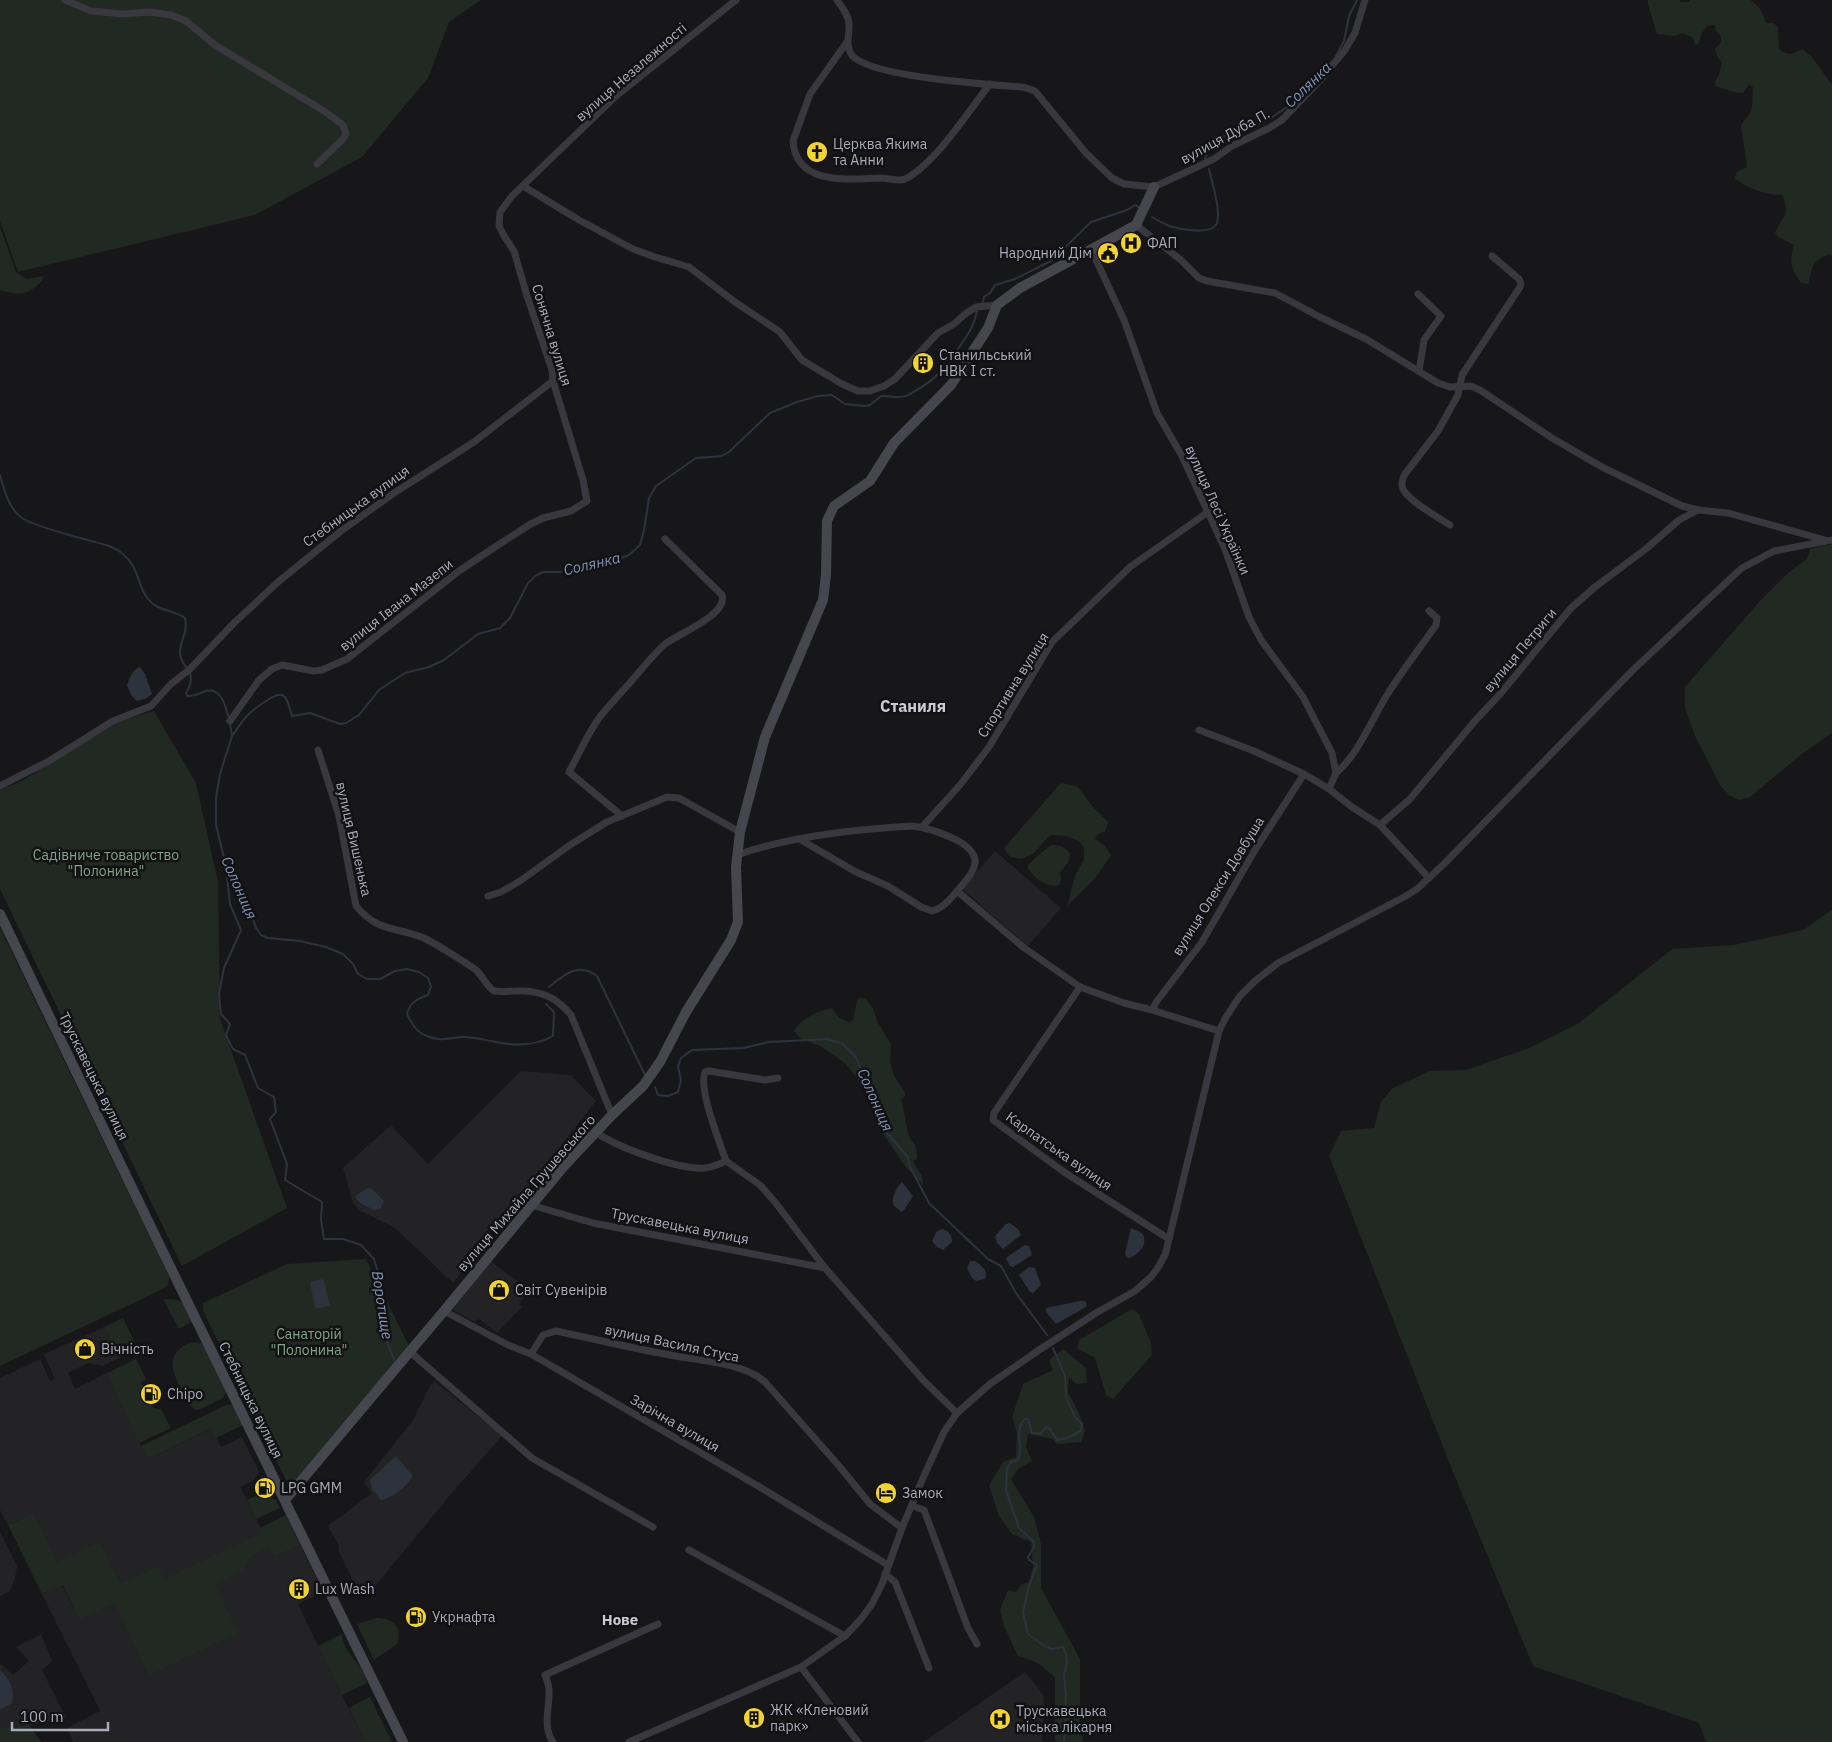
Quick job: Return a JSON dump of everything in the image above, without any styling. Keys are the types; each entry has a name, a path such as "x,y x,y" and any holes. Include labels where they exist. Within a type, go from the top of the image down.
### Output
{"street":[{"path":"65,0 91,11 123,14 149,12 178,18 195,27 215,45 324,111 343,125 346,134 343,139 317,164"},
{"name":"вулиця Незалежності","path":"523,186 616,96 736,0"},
{"path":"523,186 579,220 633,249 689,267 734,302 780,332 802,360 858,391 870,391 884,386 895,379 938,333 954,324 976,307 997,305 1015,291 1136,225 1154,187 1124,184 1112,178 1086,153 1034,91 990,84 940,80 894,72 862,62 850,52 847,42 850,22 837,0"},
{"name":"вулиця Дуба П.","path":"1154,187 1214,160 1232,146 1282,120 1322,78 1345,50 1355,33 1365,0"},
{"path":"847,42 810,94 793,141 796,156 800,163 815,175 853,179 883,178 902,180 908,177 935,155 990,84"},
{"name":"Сонячна вулиця","path":"523,186 500,212 499,226 514,251 552,370 553,381 583,480 587,502"},
{"path":"1136,225 1181,260 1200,278 1206,281 1275,293 1320,318 1366,339 1438,382 1450,386 1471,386 1480,390 1552,438 1602,467 1682,506 1698,510 1728,513 1830,540"},
{"name":"вулиця Лесі Українки","path":"1091,249 1124,320 1157,413 1182,456 1225,549 1249,617 1261,640 1303,698 1332,753 1336,773"},
{"path":"1450,525 1411,498 1403,488 1402,482 1405,474 1438,431 1455,403 1462,375 1521,284 1519,279 1492,256"},
{"path":"1418,294 1441,316 1424,340 1419,371"},
{"name":"вулиця Михайла Грушевського","path":"287,1497 531,1205 596,1132 643,1086 652,1074 686,1012 731,940 738,922 736,867 740,832 765,736 822,600 826,575 827,521 830,511 834,506 870,481 894,443 952,385 988,328 997,305"},
{"name":"Стебницька вулиця","path":"0,786 49,760 113,721 151,706 171,684 189,670 234,623 278,582 341,531 394,493 474,442 553,381"},
{"name":"вулиця Івана Мазепи","path":"230,721 259,680 272,669 282,665 314,671 322,670 347,659 492,548 543,518 571,511 587,502"},
{"name":"вулиця Петриги","path":"1380,825 1410,799 1572,608 1595,587 1647,548 1679,520 1698,510"},
{"name":"Спортивна вулиця","path":"922,827 960,785 989,746 1052,642 1130,567 1208,512"},
{"path":"622,816 569,772 600,717 656,653 667,643 704,622 724,600 722,595 665,539"},
{"path":"629,1742 801,1667 845,1636 867,1612 885,1574 902,1528 944,1432 957,1413 990,1384 1096,1313 1135,1291 1151,1277 1165,1255 1219,1031 1240,996 1278,963 1406,896 1429,878 1633,670 1742,568 1774,551 1830,540"},
{"path":"1329,789 1336,773 1352,753 1388,694 1436,625 1437,618 1429,611"},
{"path":"1199,730 1254,751 1304,774 1329,789 1380,825 1429,878"},
{"name":"вулиця Вишенька","path":"318,750 338,816 356,906 364,916 379,926 425,939 478,972 485,983 494,991 529,991 551,997 562,1005 571,1016 612,1115"},
{"name":"вулиця Олекси Довбуша","path":"1152,1010 1202,942 1255,850 1304,774"},
{"path":"488,896 520,881 607,822 661,799 679,798 740,832"},
{"path":"737,856 762,846 801,840 888,827 922,827 961,842 974,855 975,864 973,871 942,906 936,910 927,910 888,886 856,872 801,840"},
{"path":"957,891 1023,947 1080,987 1124,1003 1219,1031"},
{"name":"Трускавецька вулиця","path":"0,914 180,1286"},
{"name":"Карпатська вулиця","path":"1080,987 994,1113 994,1120 1064,1172 1169,1239"},
{"path":"778,1078 765,1080 709,1071 705,1072 703,1076 704,1087 712,1123 726,1161 760,1185 825,1268 924,1381 957,1413"},
{"path":"596,1132 614,1142 684,1166 706,1168 726,1161"},
{"name":"Трускавецька вулиця","path":"531,1205 593,1223 825,1268"},
{"name":"Стебницька вулиця","path":"180,1286 287,1497 403,1742"},
{"name":"Зарічна вулиця","path":"444,1311 508,1345 531,1354 758,1486 888,1565"},
{"name":"вулиця Василя Стуса","path":"531,1354 543,1335 556,1331 669,1355 712,1362 754,1374 766,1382 870,1504 902,1528"},
{"path":"409,1351 532,1458 653,1527"},
{"path":"912,1506 924,1510 968,1628 977,1644"},
{"path":"689,1550 845,1636"},
{"path":"885,1574 896,1582 929,1668"},
{"path":"553,1742 547,1729 549,1687 545,1674 658,1624"},
{"path":"801,1667 858,1742"}],"shaded area":[{"path":"140,667 145,674 152,694 147,698 137,701 131,695 127,685 133,672"},
{"path":"995,851 1061,908 1028,946 962,889"},
{"path":"521,1071 571,1075 596,1101 453,1283 395,1228 359,1210 353,1203 343,1168 391,1125 428,1164"},
{"path":"902,1182 913,1196 901,1212 894,1206 893,1197"},
{"path":"368,1188 372,1189 384,1201 381,1208 374,1210 356,1199 355,1196"},
{"path":"1010,1223 1018,1229 1021,1235 1003,1249 997,1243 995,1236 1006,1224"},
{"path":"1131,1228 1142,1233 1144,1245 1136,1254 1129,1258 1125,1253"},
{"path":"943,1229 950,1234 952,1242 943,1250 932,1241 937,1231"},
{"path":"1025,1245 1029,1246 1032,1255 1013,1267 1010,1266 1006,1259 1007,1257"},
{"path":"490,1261 530,1290 519,1304 522,1307 497,1333 479,1319 475,1322 451,1309"},
{"path":"970,1261 975,1261 984,1269 985,1279 976,1281 972,1278 967,1268"},
{"path":"1029,1267 1035,1268 1041,1285 1033,1293 1030,1292 1019,1275"},
{"path":"322,1279 330,1306 315,1308 310,1282"},
{"path":"1085,1301 1086,1307 1056,1324 1046,1312 1046,1308"},
{"path":"104,1327 119,1358 103,1366 88,1363 68,1373 75,1389 107,1373 147,1459 212,1429 221,1447 242,1437 259,1472 254,1480 240,1487 275,1557 300,1545 323,1592 298,1604 365,1742 73,1742 67,1728 100,1711 42,1594 62,1585 79,1620 67,1558 57,1563 34,1513 8,1525 0,1510 0,1378 40,1359 50,1381 55,1379 44,1354"},
{"path":"434,1381 502,1436 456,1488 371,1591 358,1591 338,1550 339,1545 328,1526 372,1493 364,1482 413,1420"},
{"path":"396,1456 413,1476 407,1484 391,1497 381,1500 372,1489 370,1480"},
{"path":"0,1532 17,1566 15,1579 10,1591 0,1596"},
{"path":"41,1634 52,1661 42,1670 66,1718 0,1728 0,1663 13,1675 29,1661 16,1647"},
{"path":"0,1670 7,1677 13,1693 12,1703 0,1710"},
{"name":"Трускавецька міська лікарня","path":"1025,1672 1044,1696 1042,1742 923,1742"}],"green space":[{"path":"0,0 481,0 449,22 428,78 362,157 255,215 18,272 0,221"},
{"path":"1648,0 1679,0 1681,2 1689,2 1690,0 1750,0 1756,4 1766,23 1774,23 1778,28 1779,49 1790,54 1802,49 1812,57 1832,85 1832,256 1829,254 1816,262 1812,268 1809,284 1801,283 1793,269 1791,261 1794,245 1778,237 1775,233 1786,213 1783,195 1758,191 1735,179 1737,172 1747,167 1741,126 1751,110 1753,87 1749,85 1743,93 1733,92 1716,86 1715,82 1722,62 1717,56 1715,49 1721,42 1721,36 1716,31 1715,25 1707,26 1702,33 1698,45 1695,44 1693,38 1682,33 1675,36 1657,34"},
{"path":"0,227 16,272 26,279 45,276 31,290 14,293 0,290"},
{"path":"1832,544 1832,733 1802,754 1750,797 1739,800 1729,795 1720,785 1695,736 1685,709 1685,687 1760,601 1789,572 1807,559 1810,549"},
{"name":"Садівниче товариство \"Полонина\"","path":"154,711 196,783 218,882 220,1019 287,1208 182,1266 0,889 0,790 20,782 120,721"},
{"path":"1061,783 1078,787 1092,806 1108,822 1105,831 1097,835 1095,839 1104,845 1111,855 1097,876 1067,906 1075,876 1084,859 1084,848 1079,841 1066,836 1049,836 1034,853 1022,859 1010,857 1004,848"},
{"path":"1051,845 1065,848 1070,856 1060,873 1061,880 1059,885 1054,886 1045,884 1033,875 1027,867"},
{"path":"1832,910 1832,1742 1706,1742 1699,1723 1533,1666 1451,1467 1329,1156 1341,1131 1374,1128 1381,1102 1393,1088 1430,1071 1466,1070 1529,1048 1579,1023 1672,949 1734,945 1803,930"},
{"path":"0,928 169,1277 168,1285 163,1289 0,1366"},
{"path":"865,998 873,1008 878,1023 891,1044 890,1062 894,1076 905,1092 905,1096 901,1100 909,1137 916,1149 917,1159 913,1161 922,1176 923,1185 904,1165 884,1135 859,1081 846,1064 822,1047 800,1038 794,1031 801,1022 810,1016 832,1008 839,1018 849,1022 853,1020 857,1000"},
{"name":"Санаторій \"Полонина\"","path":"366,1259 409,1346 294,1483 287,1482 203,1311 203,1303 287,1264"},
{"path":"163,1299 176,1300 183,1304 192,1322 179,1329"},
{"path":"1132,1309 1139,1314 1151,1343 1152,1355 1113,1399 1106,1395 1095,1358 1077,1348 1079,1340"},
{"path":"123,1318 138,1349 119,1358 104,1327"},
{"path":"191,1342 203,1343 226,1391 223,1398 196,1410 186,1399 173,1370 174,1358 177,1352"},
{"path":"1063,1349 1086,1368 1087,1383 1077,1384 1069,1378 1068,1392 1079,1413 1085,1431 1081,1442 1057,1444 1053,1439 1028,1434 1026,1447 1032,1461 1018,1469 1011,1479 1034,1517 1041,1544 1041,1588 1080,1659 1080,1726 1083,1742 1057,1742 1055,1740 1055,1678 1038,1663 1018,1656 1004,1626 1000,1610 1008,1590 1016,1592 1022,1584 1029,1582 1033,1567 1031,1542 1012,1534 999,1516 989,1486 1003,1462 1016,1457 1017,1433 1012,1417 1023,1384 1053,1370 1049,1360"},
{"path":"136,1359 146,1379 141,1382 154,1408 161,1409 171,1428 139,1443 107,1373"},
{"path":"228,1404 233,1405 243,1425 216,1438 211,1429 147,1459 141,1446"},
{"path":"260,1494 276,1500 280,1508 256,1519 247,1500"},
{"path":"34,1513 57,1562 100,1542 120,1584 158,1566 164,1579 262,1533 260,1528 286,1515 300,1545 275,1557 269,1547 250,1557 244,1570 215,1584 238,1633 149,1675 115,1603 79,1620 63,1585 42,1594 8,1525"},
{"path":"377,1618 392,1622 399,1633 397,1644 374,1660 357,1624"},
{"path":"342,1634 346,1648 360,1667 367,1683 342,1695 318,1646"},
{"path":"370,1697 392,1742 365,1742 349,1708"},
{"path":"29,1725 41,1742 0,1742 0,1728"}],"waterway":[{"name":"Солянка","path":"1336,56 1344,41 1349,16 1357,0"},
{"name":"Солянка","path":"1205,159 1210,148 1217,140 1226,135 1265,122 1291,105 1299,97 1309,80 1330,63"},
{"name":"Солянка","path":"1152,217 1169,226 1187,230 1202,230 1214,227 1217,223 1218,211 1209,169"},
{"name":"Солянка","path":"983,302 984,297 990,293 995,285 1015,279 1051,261 1091,222 1127,210 1135,205 1141,209"},
{"name":"Солянка","path":"232,736 244,719 268,700 278,695 286,698 292,716 310,713 340,724 346,723 359,715 379,690 405,673 429,667 444,660 478,634 500,628 510,618 528,583 535,576 543,572 560,572 607,564 629,555 640,545 649,498 656,486 696,458 722,456 729,452 770,413 818,396 832,395 845,404 865,406 870,405 881,396 901,397 920,388 950,362 971,328 977,311"},
{"name":"Солониця","path":"0,475 10,504 22,518 45,528 112,547 128,559 148,599 156,606 185,618 186,625 180,655 187,668"},
{"name":"Солониця","path":"190,672 191,683 186,693 187,696 206,691 216,692 222,699 229,719"},
{"name":"Солониця","path":"230,723 232,736 220,774 216,798 216,825 226,866 237,882 256,928 261,935 268,938 300,941 326,947 343,954 353,964 358,974 367,979 380,979 395,971 407,969 419,972 428,978 431,987 428,995 414,1002 407,1014 417,1030 431,1038 470,1037 518,1044 539,1042 553,1036 554,1012 546,1004"},
{"name":"Воротище","path":"226,868 230,904 241,930 224,968 219,994 221,1014 230,1024 226,1035 233,1049 245,1055 258,1088 274,1097 276,1112 270,1119 287,1164 285,1180 322,1202 321,1220 324,1239 343,1239 361,1245 374,1259 379,1276 385,1337 394,1360"},
{"name":"Солониця","path":"549,987 572,971 584,970 597,976 645,1075"},
{"name":"Солониця","path":"655,1087 658,1095 668,1096 678,1092 681,1080 678,1067 681,1058 692,1050 743,1048 769,1042 828,1039 843,1044 856,1057 887,1133 908,1157 910,1167 929,1203 988,1259 1001,1266 1016,1293 1047,1335"},
{"name":"Солониця","path":"1053,1348 1065,1376 1066,1398 1075,1417 1082,1424 1081,1431 1067,1438 1057,1440 1050,1429 1046,1427 1040,1434 1032,1433 1028,1419 1025,1419 1019,1434 1020,1454 1018,1460 1011,1462 1007,1469 1006,1490 1019,1528 1033,1541 1034,1547 1028,1557 1029,1560 1037,1565 1029,1585 1023,1613 1028,1634 1046,1647 1052,1649 1063,1647 1066,1654 1067,1664 1064,1674 1066,1697 1064,1742"}],"place":[{"name":"Церква Якима та Анни","path":"817,152"},
{"name":"ФАП","path":"1131,243"},
{"name":"Народний Дім","path":"1108,253"},
{"name":"Станильський НВК І ст.","path":"923,363"},
{"name":"Світ Сувенірів","path":"499,1290"},
{"name":"Вічність","path":"85,1349"},
{"name":"Chipo","path":"151,1394"},
{"name":"LPG GMM","path":"265,1488"},
{"name":"Замок","path":"886,1493"},
{"name":"Lux Wash","path":"299,1589"},
{"name":"Укрнафта","path":"416,1617"},
{"name":"ЖК «Кленовий парк»","path":"754,1718"},
{"name":"Трускавецька міська лікарня","path":"1000,1719"}],"district":[{"name":"Станиля","path":"913,706"},
{"name":"Нове","path":"620,1620"}]}
